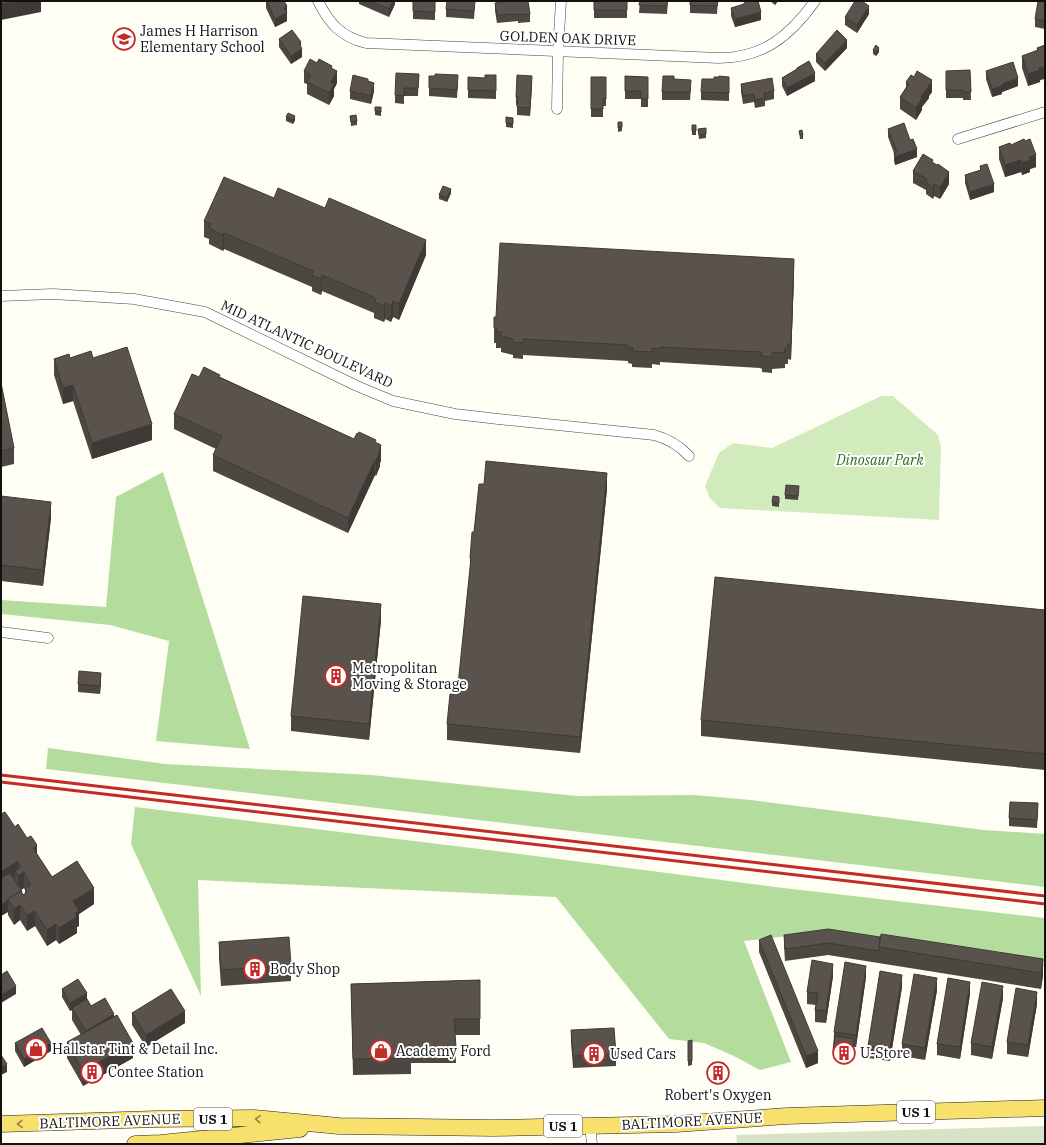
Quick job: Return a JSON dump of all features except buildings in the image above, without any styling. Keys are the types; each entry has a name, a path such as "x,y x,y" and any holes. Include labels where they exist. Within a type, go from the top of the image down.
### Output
{"main road":[{"name":"BALTIMORE AVENUE","path":"1,1124 156,1119 254,1118 339,1126 493,1128 676,1124 787,1116 1045,1108"},
{"name":"BALTIMORE AVENUE","path":"135,1144 161,1143 339,1126"}],"street":[{"name":"GOLDEN OAK DRIVE","path":"318,1 324,14 336,28 351,38 366,43 719,58 750,55 764,49 789,32 815,1"},
{"path":"557,109 561,1"},
{"path":"958,139 1045,112"},
{"name":"MID ATLANTIC BOULEVARD","path":"1,296 53,294 134,299 205,312 357,386 393,401 454,414 654,435 673,442 682,448 689,456"},
{"path":"1,632 48,638"},
{"path":"590,1126 592,1144"}],"green space":[{"name":"Dinosaur Park","path":"881,396 893,396 938,435 941,447 939,520 720,508 710,498 705,486 719,453 733,443 772,448"},
{"path":"163,472 250,749 156,741 169,641 110,625 1,614 1,600 106,607 116,497"},
{"path":"48,748 165,764 371,775 577,796 694,795 751,800 984,830 1045,834 1045,887 46,769"},
{"path":"135,807 775,887 1045,918 1045,967 815,933 744,941 791,1062 760,1070 734,1056 704,1043 669,1039 556,897 198,880 201,996 131,844"},
{"path":"1045,1126 1045,1144 737,1144 736,1135"}],"railway":[{"path":"1,775 1045,896"},
{"path":"1,782 1045,904"}],"place":[{"name":"James H Harrison Elementary School","path":"124,39"},
{"name":"Metropolitan Moving & Storage","path":"336,676"},
{"name":"Body Shop","path":"255,969"},
{"name":"Hallstar Tint & Detail Inc.","path":"36,1049"},
{"name":"Academy Ford","path":"381,1051"},
{"name":"U-Store","path":"844,1053"},
{"name":"Used Cars","path":"594,1054"},
{"name":"Contee Station","path":"92,1072"},
{"name":"Robert's Oxygen","path":"718,1073"}]}
